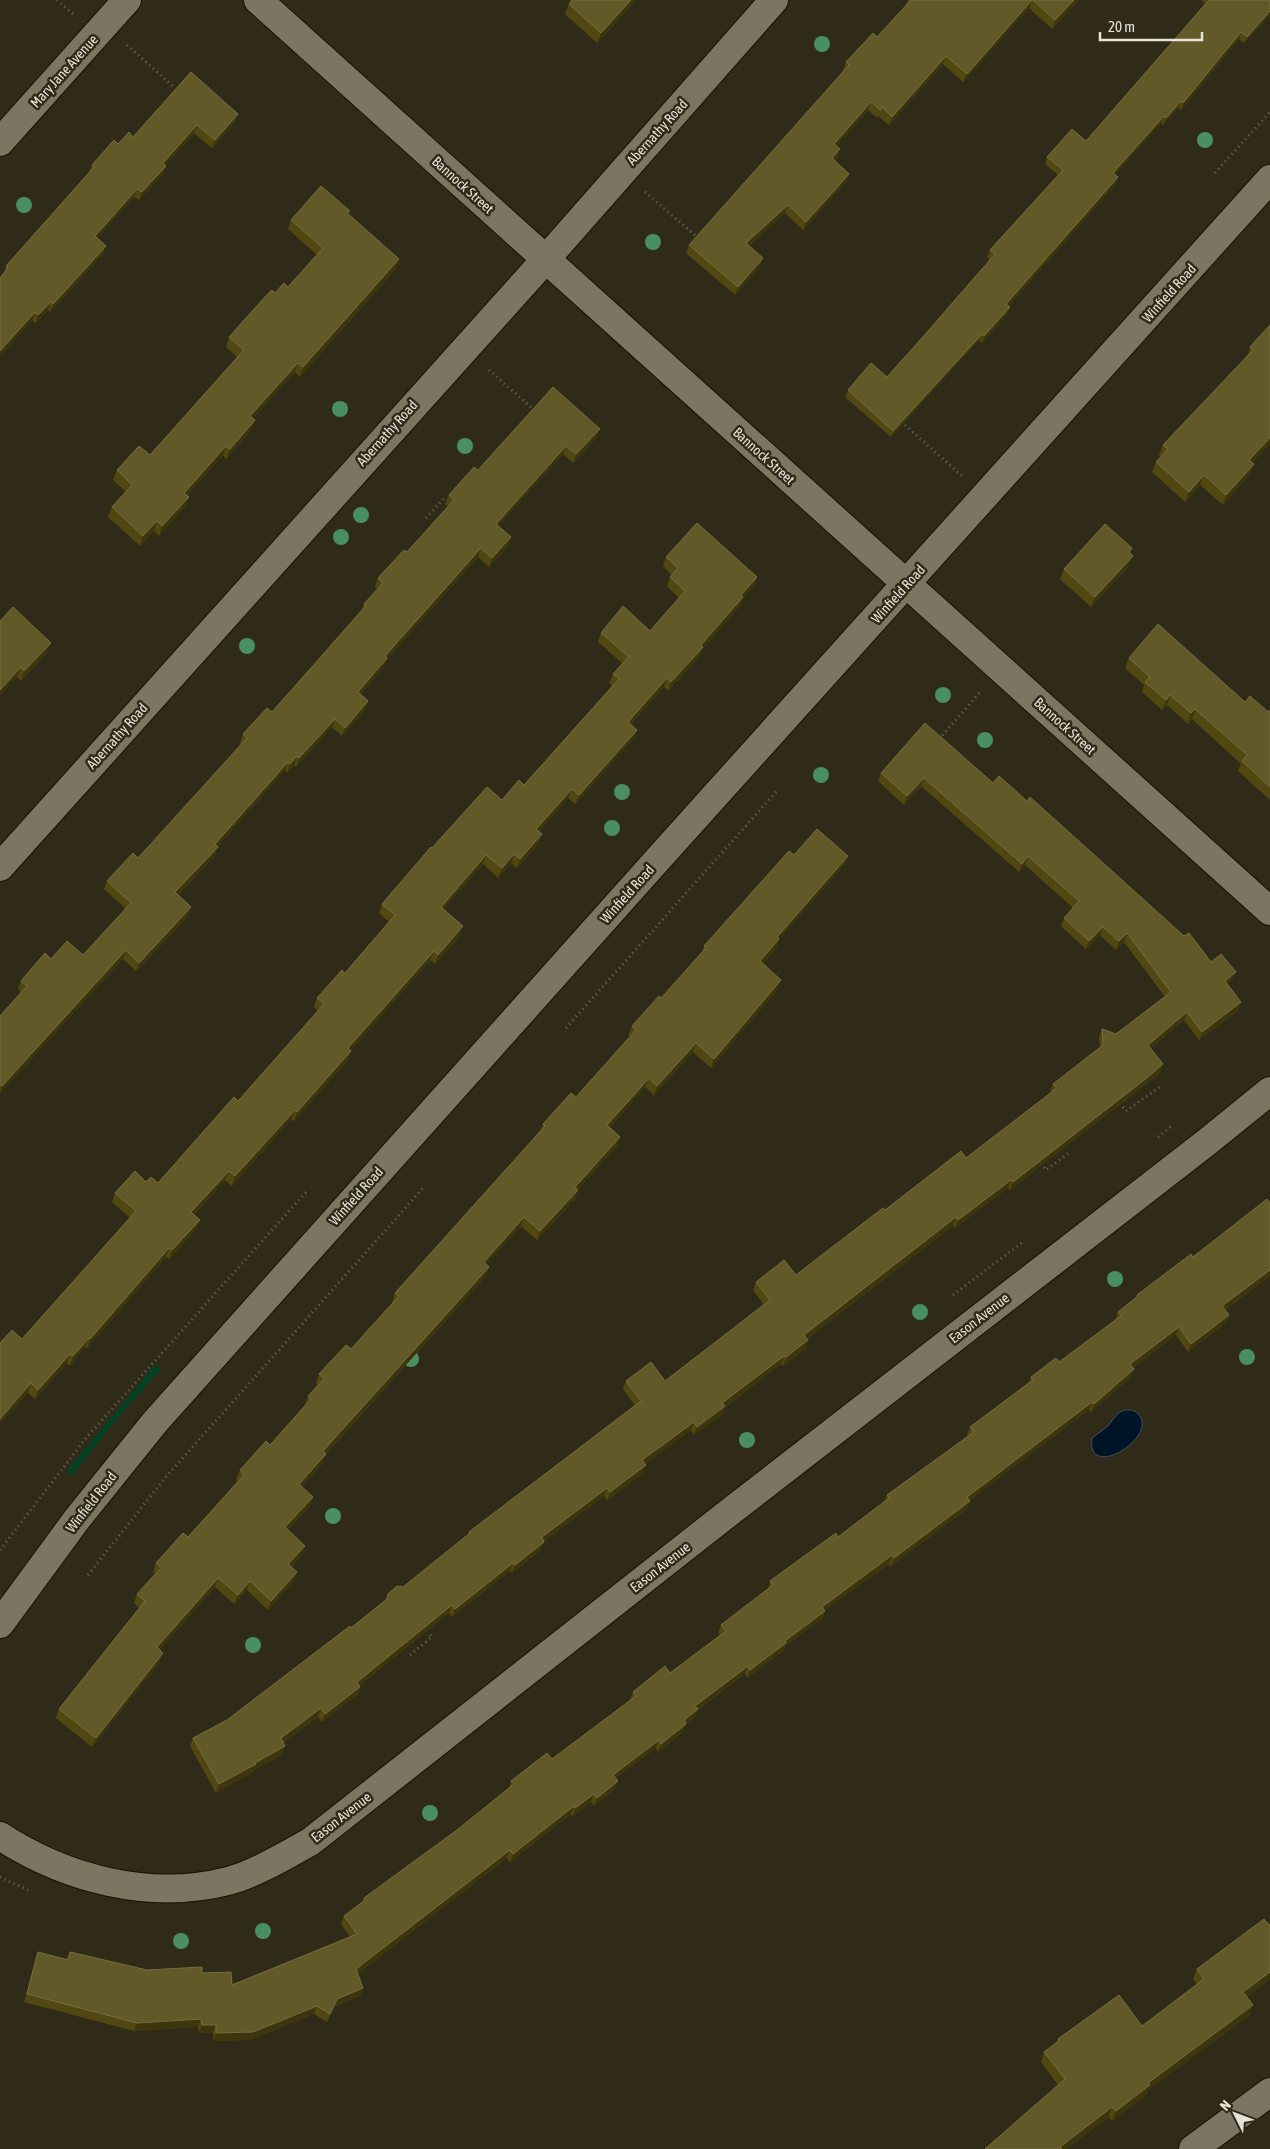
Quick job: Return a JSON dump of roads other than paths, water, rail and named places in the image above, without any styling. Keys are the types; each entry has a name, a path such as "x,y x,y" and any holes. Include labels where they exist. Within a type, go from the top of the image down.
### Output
{"street":[{"name":"Mary Jane Avenue","path":"0,142 127,0"},
{"name":"Bannock Street","path":"258,0 1270,911"},
{"name":"Abernathy Road","path":"0,866 545,260 774,0"},
{"name":"Winfield Road","path":"0,1624 77,1519 155,1422 664,852 986,497 1270,179"},
{"name":"Eason Avenue","path":"0,1836 36,1857 66,1871 104,1881 145,1887 177,1888 229,1881 258,1869 310,1842 1270,1091"},
{"path":"1193,2149 1270,2092"}],"water":[{"path":"1125,1410 1136,1412 1139,1415 1142,1424 1139,1434 1131,1444 1120,1452 1109,1456 1099,1456 1093,1451 1092,1438 1108,1426 1118,1413"}]}
